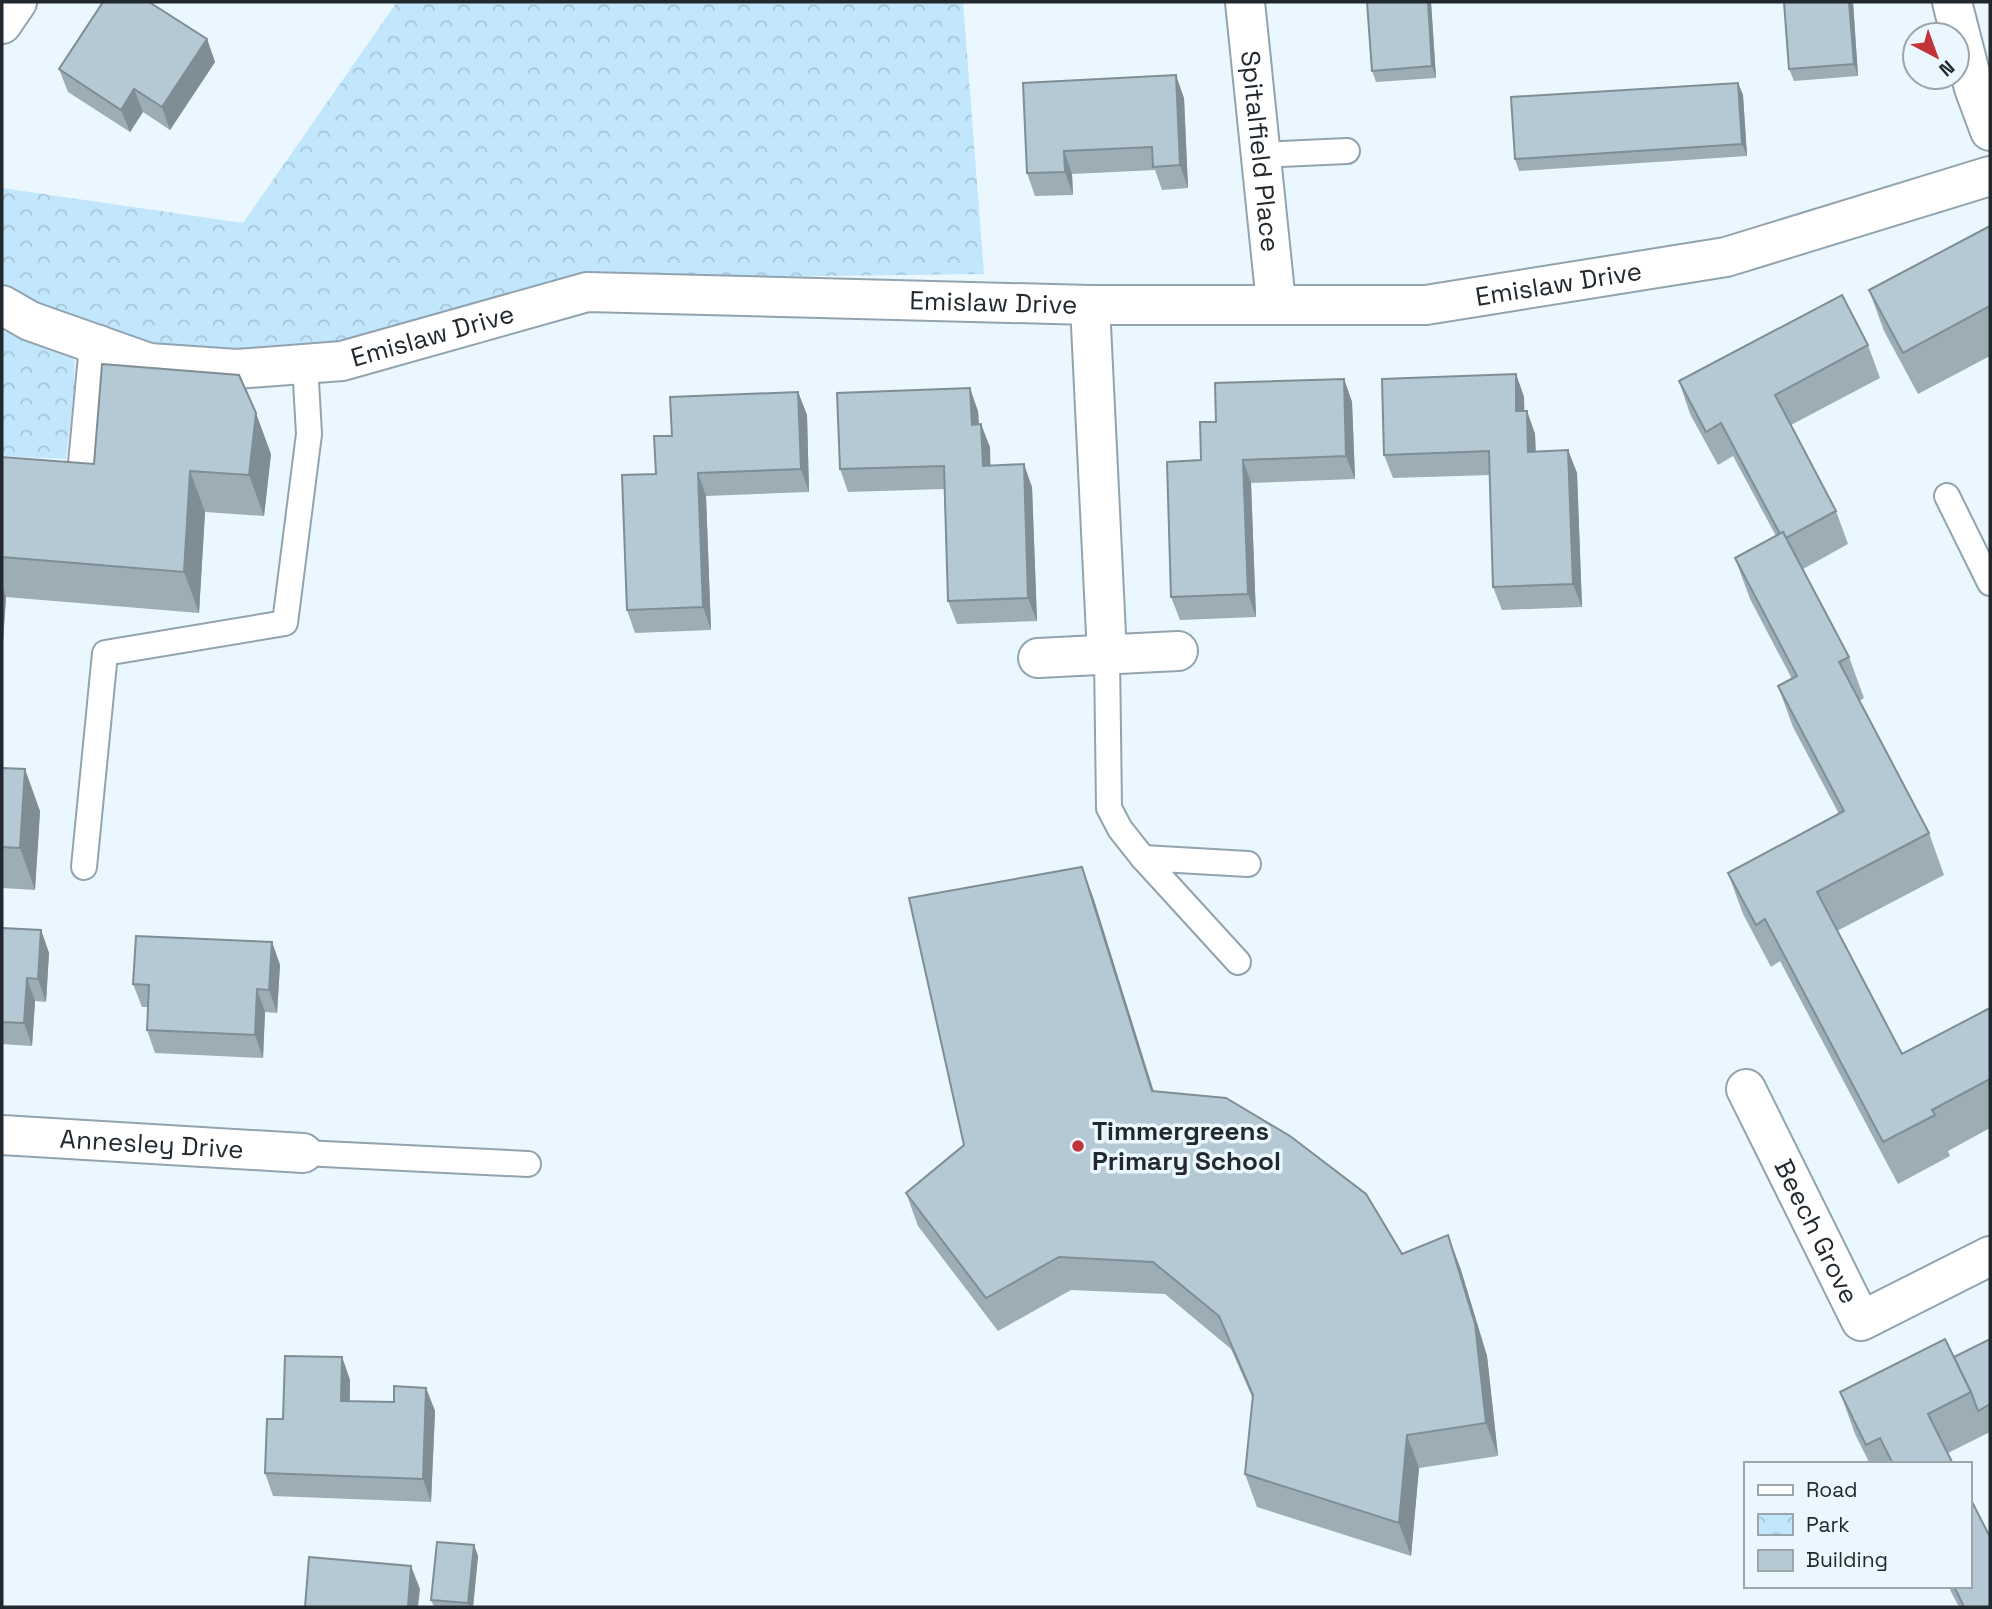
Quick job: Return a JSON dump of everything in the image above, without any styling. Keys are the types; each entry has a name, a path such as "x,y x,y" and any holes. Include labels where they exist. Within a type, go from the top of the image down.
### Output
{"street":[{"path":"2,24 17,2"},
{"name":"Spitalfield Place","path":"1245,2 1276,303"},
{"path":"1952,2 1974,88 1990,131"},
{"name":"Emislaw Drive","path":"2,305 30,321 149,363 237,369 342,362 587,292 1090,304 1426,304 1726,257 1990,176"},
{"path":"1090,304 1107,655"},
{"path":"2,481 86,485 99,345"},
{"path":"1038,658 1178,651"},
{"name":"Beech Grove","path":"1746,1089 1861,1321 1990,1256"},
{"name":"Annesley Drive","path":"2,1135 303,1153"}],"lane":[{"path":"1260,155 1348,151"},
{"path":"84,866 104,653 285,623 309,434 305,364"},
{"path":"1947,496 1990,583"},
{"path":"1107,655 1109,808 1120,830 1143,858 1238,962"},
{"path":"1143,858 1248,864"},
{"path":"303,1153 528,1164"}],"green space":[{"path":"397,2 963,2 984,274 591,279 340,349 239,360 75,338 74,390 66,459 2,456 2,188 243,223"}],"building":[{"path":"103,2 149,2 207,39 162,107 134,89 121,110 59,69"},
{"path":"1367,2 1428,2 1432,66 1372,71"},
{"path":"1784,2 1849,2 1854,64 1789,69"},
{"path":"1176,75 1180,165 1153,167 1152,147 1064,151 1065,172 1027,173 1023,83"},
{"path":"1738,83 1742,144 1515,159 1511,97"},
{"path":"1990,226 1990,306 1903,353 1869,290"},
{"path":"1842,295 1868,345 1775,395 1836,511 1786,538 1783,532 1780,534 1721,423 1706,432 1679,381"},
{"path":"102,364 239,375 256,413 249,475 190,471 184,572 2,557 2,457 94,464"},
{"path":"1516,374 1516,411 1527,411 1528,452 1568,450 1573,584 1493,587 1489,451 1384,455 1382,379"},
{"path":"1344,379 1346,456 1243,460 1248,594 1171,597 1167,462 1201,460 1200,422 1216,422 1215,383"},
{"path":"970,388 972,425 981,424 983,466 1024,464 1028,598 948,601 944,466 840,469 837,393"},
{"path":"798,392 801,469 698,473 703,607 627,610 622,475 656,474 654,436 672,436 670,397"},
{"path":"1783,532 1849,657 1839,662 1929,833 1817,892 1902,1054 1990,1008 1990,1079 1932,1110 1935,1115 1883,1142 1765,919 1756,925 1728,873 1844,811 1778,686 1797,676 1735,558"},
{"path":"2,768 25,769 20,848 2,847"},
{"path":"1082,867 1152,1091 1226,1098 1290,1136 1366,1194 1402,1254 1448,1235 1475,1324 1486,1423 1407,1435 1399,1523 1245,1474 1253,1395 1219,1316 1153,1262 1059,1257 986,1298 906,1193 964,1145 909,898"},
{"path":"2,928 41,930 38,979 27,978 24,1023 2,1022"},
{"path":"136,936 272,942 269,990 257,989 255,1035 147,1030 149,985 133,984"},
{"path":"1945,1339 1971,1392 1928,1414 1952,1462 1892,1462 1880,1438 1866,1445 1840,1392"},
{"path":"1990,1339 1990,1404 1978,1411 1954,1357"},
{"path":"285,1356 342,1357 341,1401 394,1402 394,1386 426,1388 423,1479 265,1473 267,1419 283,1419"},
{"path":"1971,1500 1990,1537 1990,1607 1964,1607 1955,1588 1971,1588"},
{"path":"437,1542 474,1545 468,1603 431,1600"},
{"path":"309,1557 411,1566 408,1607 305,1607"}],"place":[{"name":"Timmergreens Primary School","path":"1078,1146"}]}
